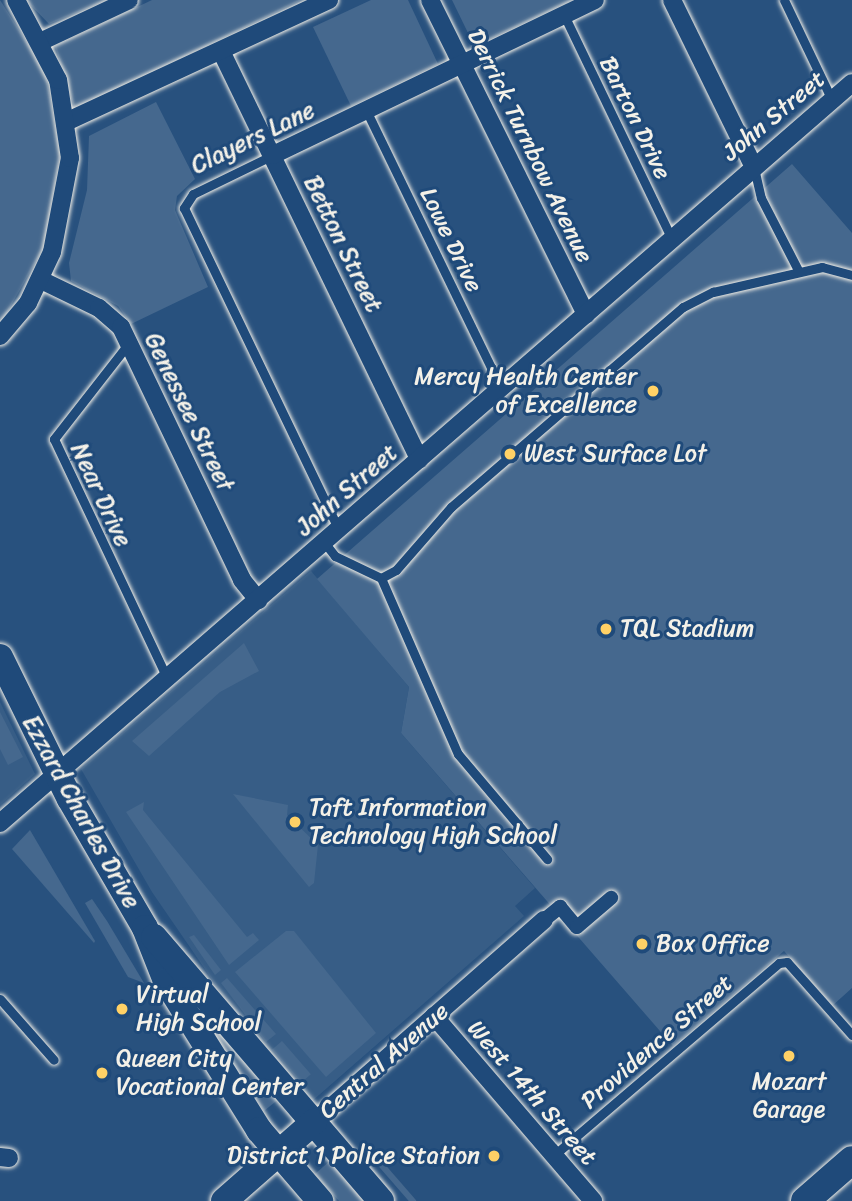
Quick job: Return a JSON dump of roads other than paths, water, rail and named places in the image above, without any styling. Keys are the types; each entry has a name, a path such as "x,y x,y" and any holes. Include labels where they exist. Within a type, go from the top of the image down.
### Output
{"main road":[{"name":"Ezzard Charles Drive","path":"0,657 58,775 145,928 166,981 278,1154 320,1201"},
{"name":"Ezzard Charles Drive","path":"145,928 381,1201"},
{"name":"Central Avenue","path":"224,1201 314,1122"},
{"path":"805,1201 852,1160"}],"street":[{"path":"0,337 41,280 68,190 68,121 42,41 16,0"},
{"path":"42,41 129,0"},
{"path":"68,121 329,0"},
{"name":"Derrick Turnbow Avenue","path":"430,0 586,314"},
{"name":"Clayers Lane","path":"273,155 595,0"},
{"path":"672,0 753,164"},
{"name":"Betton Street","path":"221,51 419,459"},
{"name":"John Street","path":"0,823 672,239 753,164 852,83"},
{"name":"Genessee Street","path":"41,280 112,316 129,344 242,580 258,600"},
{"path":"544,920 560,907 577,927 611,898"},
{"name":"Central Avenue","path":"314,1122 544,920"},
{"name":"West 14th Street","path":"434,1016 593,1201"}],"lane":[{"path":"783,0 832,100"},
{"name":"Barton Drive","path":"564,15 672,239"},
{"name":"Lowe Drive","path":"366,110 501,388"},
{"name":"Clayers Lane","path":"273,155 193,194 184,208 339,530"},
{"path":"753,164 761,198 799,272"},
{"path":"381,578 396,570 451,507 683,307 713,292 822,267 852,275"},
{"name":"Near Drive","path":"129,344 54,439 167,678"},
{"path":"324,542 343,560 381,578 458,754 547,859"},
{"name":"Providence Street","path":"553,1156 787,962 852,1035"},
{"path":"0,999 54,1060"}],"place":[{"name":"Mercy Health Center of Excellence","path":"653,391"},
{"name":"West Surface Lot","path":"510,454"},
{"name":"TQL Stadium","path":"606,629"},
{"name":"Taft Information Technology High School","path":"295,822"},
{"name":"Box Office","path":"642,944"},
{"name":"Virtual High School","path":"122,1009"},
{"name":"Mozart Garage","path":"789,1056"},
{"name":"Queen City Vocational Center","path":"102,1073"},
{"name":"District 1 Police Station","path":"494,1156"}]}
